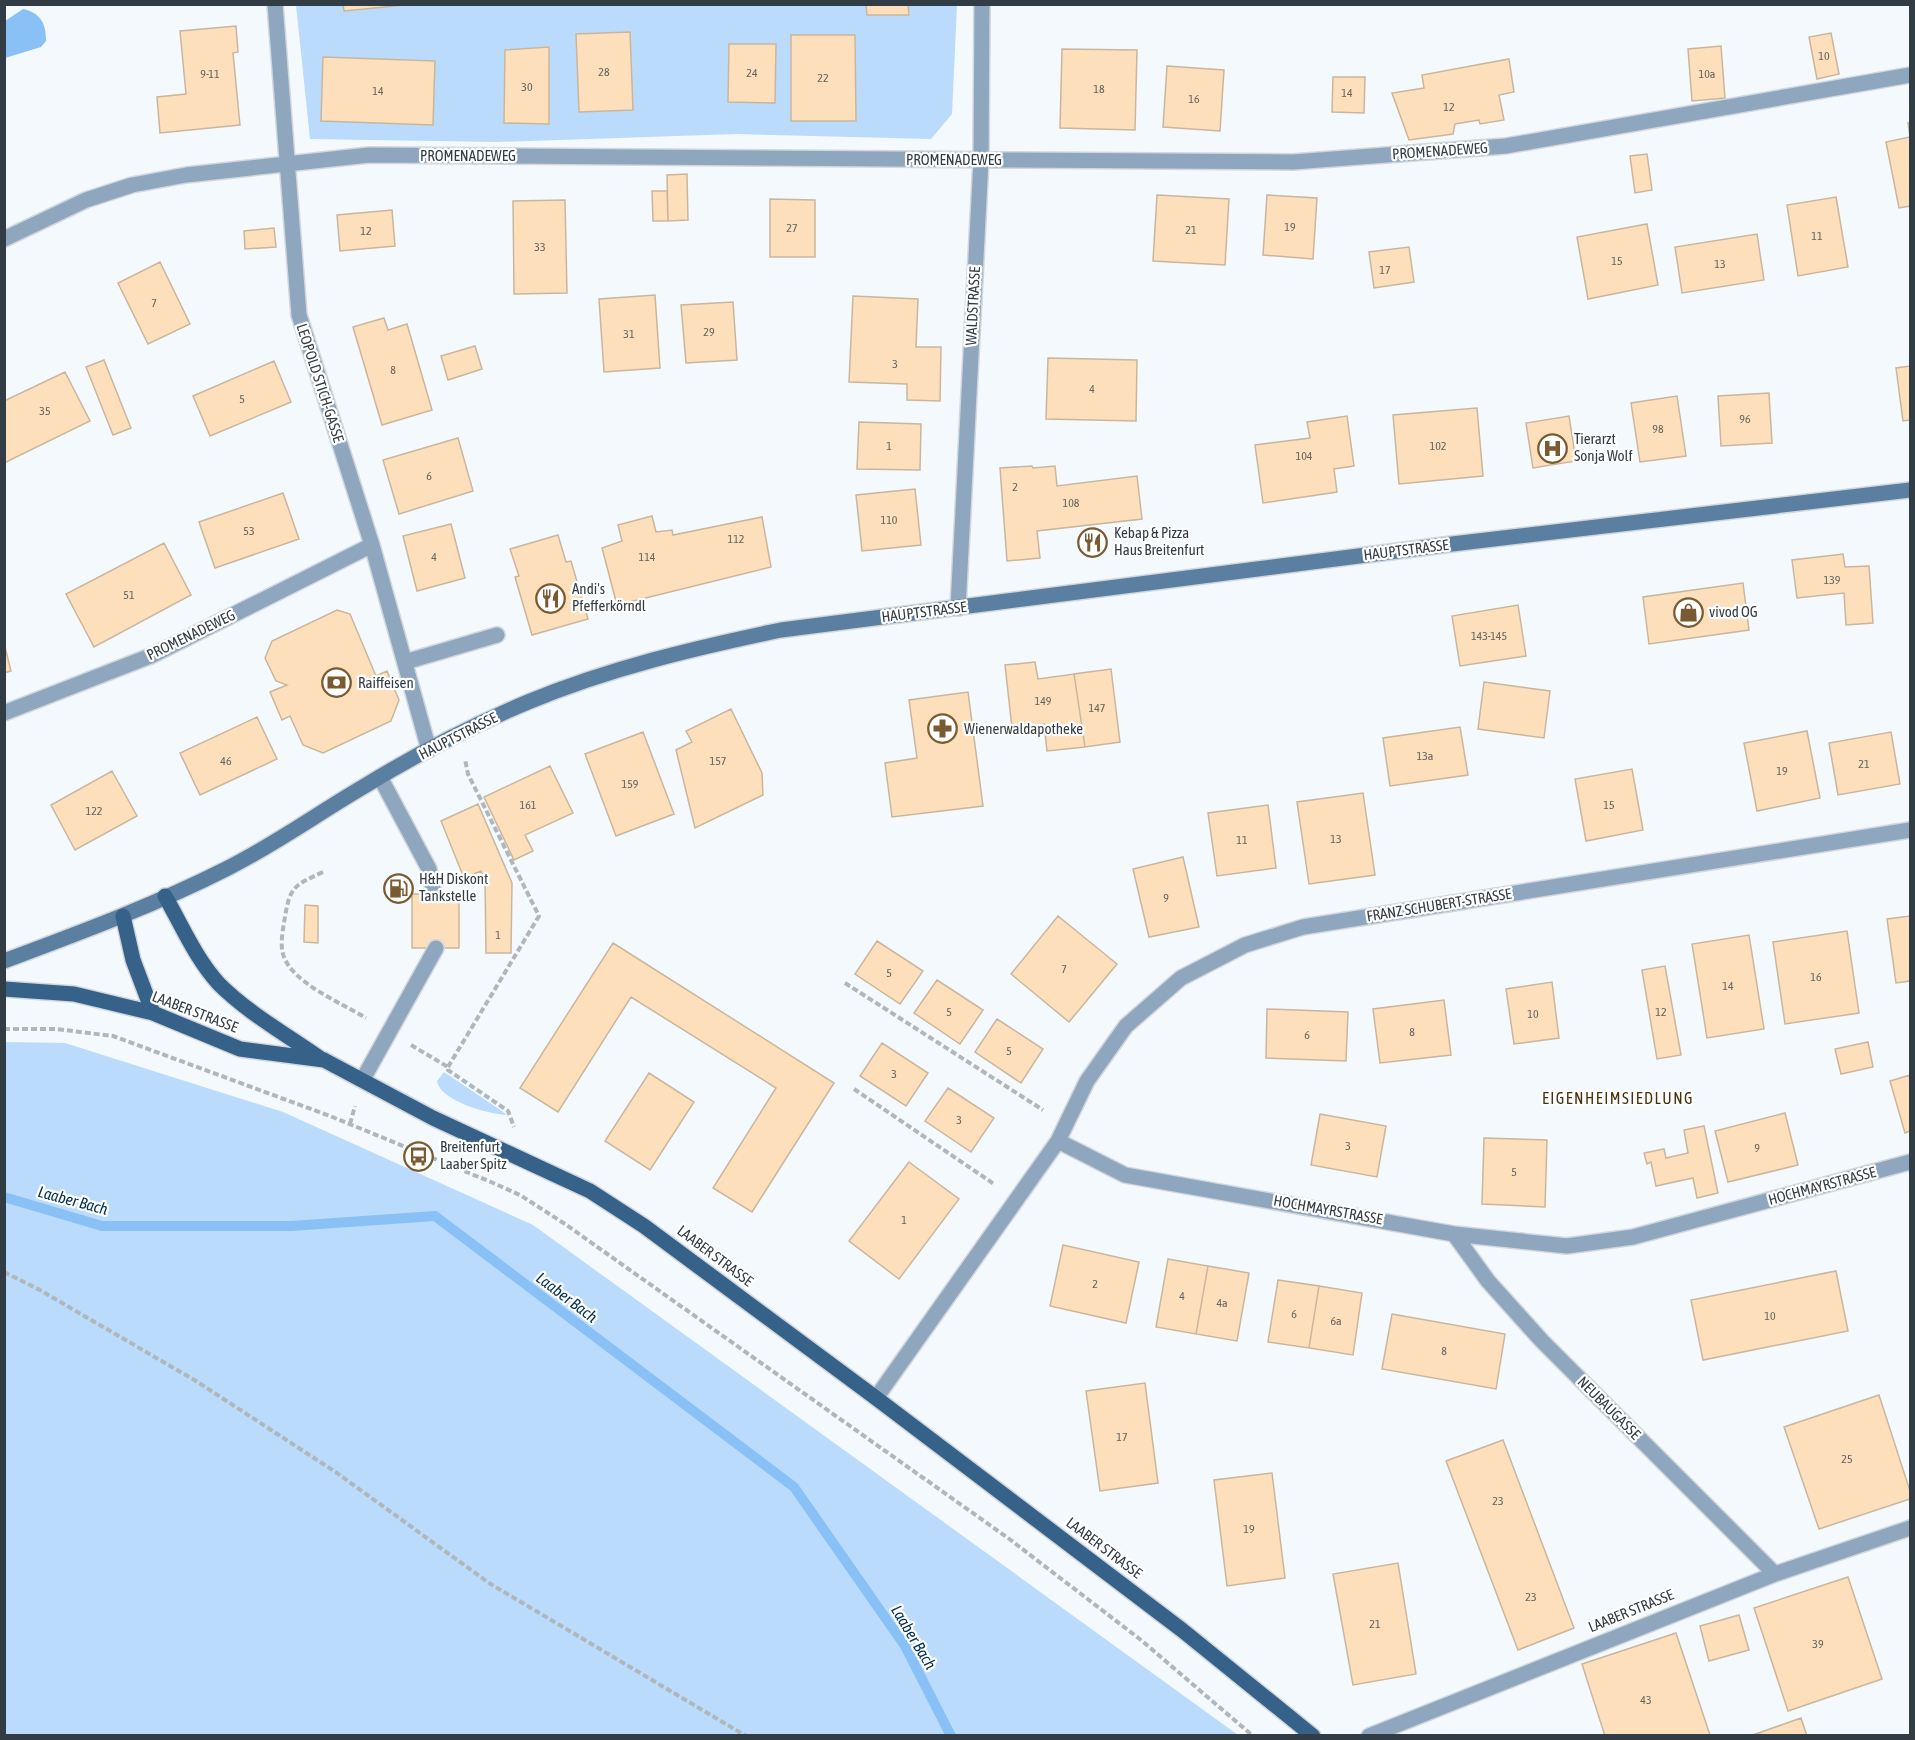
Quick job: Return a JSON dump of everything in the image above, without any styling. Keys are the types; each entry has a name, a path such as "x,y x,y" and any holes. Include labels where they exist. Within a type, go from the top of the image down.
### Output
{"main road":[{"name":"HAUPTSTRASSE","path":"4,961 123,916 226,869 303,826 429,750 528,702 613,670 692,648 781,630 1452,544 1911,490"},
{"path":"165,896 198,957 220,984 257,1015 324,1060"},
{"path":"123,916 133,960 153,1013"},
{"name":"LAABER STRASSE","path":"4,989 74,994 153,1013 240,1048 324,1060 433,1118 590,1191 645,1227 876,1398 1182,1630 1313,1736"}],"street":[{"name":"LEOPOLD STICH-GASSE","path":"275,4 289,163 298,315 372,545 429,750"},
{"name":"WALDSTRASSE","path":"958,608 981,160 982,4"},
{"name":"PROMENADEWEG","path":"4,239 86,200 132,185 186,175 369,155 1293,162 1506,146 1911,75"},
{"name":"PROMENADEWEG","path":"4,713 153,655 372,545"},
{"path":"405,662 497,635"},
{"path":"381,777 429,868 434,894"},
{"name":"FRANZ SCHUBERT-STRASSE","path":"1058,1141 1087,1081 1126,1026 1181,978 1245,945 1303,927 1911,830"},
{"path":"363,1079 436,948"},
{"path":"876,1398 1058,1141"},
{"name":"HOCHMAYRSTRASSE","path":"1058,1141 1125,1175 1454,1234 1568,1246 1633,1237 1911,1162"},
{"name":"NEUBAUGASSE","path":"1454,1234 1488,1281 1542,1341 1775,1574"},
{"name":"LAABER STRASSE","path":"1369,1736 1775,1574 1911,1528"}],"path":[{"path":"448,1067 539,916 468,774 464,756"},
{"path":"323,872 298,884 290,891 282,937 283,953 289,967 300,979 448,1067 448,1070 508,1111 525,1159"},
{"path":"845,983 1066,1125"},
{"path":"4,1029 56,1029 113,1036 330,1116 520,1195 566,1224 1008,1538 1141,1640 1253,1736"},
{"path":"854,1089 1017,1200"},
{"path":"4,1272 38,1289 195,1382 337,1473 489,1583 746,1736"}],"shaded area":[{"path":"296,5 957,5 952,114 931,139 736,134 497,142 310,139"},
{"path":"5,1042 65,1043 283,1112 533,1225 1238,1735 5,1735"},
{"path":"444,1072 507,1115 477,1109 447,1095 437,1081"}],"water":[{"path":"23,9 34,13 41,20 45,29 46,41 41,47 5,58 5,21"}],"building":[{"path":"343,4 415,4 344,11"},
{"path":"866,4 908,4 909,15 867,15"},
{"path":"236,26 238,52 233,53 240,125 160,133 157,97 186,94 180,31"},
{"path":"630,32 633,110 579,112 576,34"},
{"path":"1831,33 1839,74 1817,79 1809,37"},
{"path":"791,35 855,35 856,121 791,121"},
{"path":"729,44 776,44 775,103 728,102"},
{"path":"1721,46 1725,98 1692,101 1688,49"},
{"path":"549,47 549,124 504,123 505,50"},
{"path":"1062,49 1137,50 1135,130 1060,128"},
{"path":"323,57 435,61 433,125 321,121"},
{"path":"1509,59 1514,92 1499,95 1504,120 1480,124 1479,120 1455,124 1453,134 1409,140 1392,93 1424,88 1422,75"},
{"path":"1167,66 1224,70 1220,131 1163,127"},
{"path":"1333,77 1365,77 1364,113 1332,112"},
{"path":"1910,137 1910,206 1899,208 1886,142"},
{"path":"1647,154 1652,190 1635,193 1630,156"},
{"path":"687,174 688,220 668,221 667,175"},
{"path":"652,191 667,191 668,221 653,221"},
{"path":"1157,195 1229,199 1225,265 1153,261"},
{"path":"1267,195 1317,198 1313,259 1263,255"},
{"path":"1836,197 1848,267 1798,276 1787,205"},
{"path":"770,199 815,200 815,257 770,257"},
{"path":"565,200 567,293 514,294 513,201"},
{"path":"392,210 395,246 340,251 337,215"},
{"path":"1647,224 1658,285 1588,299 1577,237"},
{"path":"274,228 276,247 245,249 244,231"},
{"path":"1757,234 1764,280 1682,293 1675,247"},
{"path":"1409,247 1414,282 1374,288 1369,252"},
{"path":"160,262 190,324 148,344 118,283"},
{"path":"655,295 660,368 604,372 599,299"},
{"path":"853,296 918,299 916,347 941,347 940,401 907,400 907,384 849,382"},
{"path":"733,302 737,360 686,363 681,305"},
{"path":"384,318 388,330 407,324 432,410 382,425 353,327"},
{"path":"475,346 482,369 448,380 441,356"},
{"path":"1048,358 1137,360 1136,421 1046,419"},
{"path":"104,360 131,428 113,435 86,367"},
{"path":"274,361 291,402 210,436 193,396"},
{"path":"1910,366 1910,420 1903,421 1896,368"},
{"path":"65,372 90,421 4,463 4,401"},
{"path":"1769,393 1772,443 1721,446 1718,396"},
{"path":"1677,396 1686,456 1640,462 1631,403"},
{"path":"1477,408 1483,476 1399,484 1393,415"},
{"path":"1347,416 1354,466 1334,469 1337,492 1263,503 1255,445 1310,438 1307,422"},
{"path":"1569,416 1576,461 1533,468 1526,423"},
{"path":"859,422 921,424 920,470 857,469"},
{"path":"458,438 473,491 399,514 383,460"},
{"path":"1032,466 1033,468 1055,466 1057,486 1137,476 1142,519 1037,531 1040,558 1007,561 1000,468"},
{"path":"915,489 921,545 862,551 856,495"},
{"path":"283,493 299,539 215,568 199,522"},
{"path":"652,516 656,532 672,530 673,535 762,517 771,567 617,605 602,548 622,541 618,525"},
{"path":"451,524 465,578 417,591 403,536"},
{"name":"Andi's Pfefferkörndl","path":"558,535 566,562 571,561 588,619 532,635 515,577 519,576 510,549"},
{"path":"164,543 191,595 94,647 66,594"},
{"path":"1843,554 1845,567 1869,566 1873,623 1846,625 1844,593 1797,598 1792,560"},
{"path":"1743,583 1749,630 1649,644 1643,597"},
{"path":"1518,605 1526,656 1460,666 1452,616"},
{"name":"Raiffeisen","path":"337,610 350,614 376,676 387,671 399,700 391,721 323,753 303,745 290,716 282,720 270,692 287,685 276,681 265,658 272,641"},
{"path":"4,643 11,671 4,673"},
{"path":"1035,662 1038,679 1074,674 1085,747 1047,751 1044,724 1012,728 1005,665"},
{"path":"1111,669 1120,742 1085,747 1074,674"},
{"path":"1484,682 1550,691 1544,738 1478,729"},
{"name":"Wienerwaldapotheke","path":"968,692 983,806 892,817 885,763 917,758 909,700"},
{"path":"731,709 762,773 763,795 695,828 676,750 692,742 686,731"},
{"path":"257,717 277,759 200,795 180,753"},
{"path":"1460,727 1468,775 1390,786 1383,738"},
{"path":"1807,731 1820,798 1757,811 1744,743"},
{"path":"643,732 674,814 616,836 585,754"},
{"path":"1891,732 1900,784 1838,795 1829,743"},
{"path":"550,766 573,813 525,835 533,851 514,860 484,797"},
{"path":"1632,769 1643,830 1586,841 1575,779"},
{"path":"112,771 137,816 75,850 51,805"},
{"path":"1363,793 1375,875 1309,884 1297,802"},
{"path":"478,804 512,883 511,953 486,953 485,880 481,871 464,878 441,821"},
{"path":"1268,805 1276,868 1217,876 1208,813"},
{"path":"1183,857 1199,927 1149,937 1133,869"},
{"path":"412,894 459,894 459,948 412,948"},
{"path":"305,905 318,906 318,943 304,942"},
{"path":"1058,916 1117,964 1069,1022 1011,974"},
{"path":"1910,916 1910,981 1896,983 1887,919"},
{"path":"1847,931 1859,1013 1785,1024 1773,942"},
{"path":"1749,935 1764,1029 1707,1038 1692,944"},
{"path":"877,941 923,971 900,1004 855,974"},
{"path":"613,943 834,1083 752,1212 713,1188 776,1088 631,997 558,1112 520,1088"},
{"path":"1665,966 1681,1055 1657,1059 1642,970"},
{"path":"937,980 983,1010 960,1044 914,1013"},
{"path":"1552,982 1559,1038 1514,1044 1506,989"},
{"path":"1444,1000 1451,1055 1380,1063 1373,1009"},
{"path":"1267,1009 1348,1012 1346,1061 1266,1058"},
{"path":"997,1019 1043,1049 1021,1083 975,1052"},
{"path":"1868,1042 1873,1067 1841,1074 1835,1049"},
{"path":"882,1043 928,1073 906,1106 860,1076"},
{"path":"649,1073 694,1102 650,1170 605,1141"},
{"path":"1910,1075 1910,1131 1905,1133 1890,1081"},
{"path":"948,1088 994,1118 971,1152 925,1121"},
{"path":"1785,1113 1798,1165 1728,1182 1715,1131"},
{"path":"1320,1114 1386,1126 1377,1177 1311,1165"},
{"path":"1704,1126 1718,1193 1697,1198 1693,1178 1656,1186 1651,1162 1647,1164 1644,1153 1664,1149 1666,1158 1688,1153 1684,1130"},
{"path":"1484,1138 1547,1140 1545,1207 1482,1204"},
{"path":"909,1162 959,1199 899,1279 849,1241"},
{"path":"1063,1245 1139,1262 1126,1323 1050,1306"},
{"path":"1168,1259 1208,1266 1196,1334 1156,1327"},
{"path":"1208,1266 1249,1273 1237,1341 1196,1334"},
{"path":"1836,1271 1848,1331 1703,1360 1691,1300"},
{"path":"1278,1280 1319,1286 1309,1348 1268,1342"},
{"path":"1319,1286 1362,1293 1353,1355 1309,1348"},
{"path":"1392,1314 1505,1334 1496,1389 1382,1369"},
{"path":"1145,1383 1158,1483 1100,1491 1086,1391"},
{"path":"1879,1395 1910,1491 1910,1499 1819,1529 1784,1427"},
{"path":"1503,1440 1574,1628 1518,1650 1446,1461"},
{"path":"1272,1473 1285,1578 1227,1586 1214,1480"},
{"path":"1398,1563 1416,1674 1353,1685 1333,1574"},
{"path":"1848,1577 1882,1679 1788,1711 1754,1608"},
{"path":"1739,1615 1749,1650 1709,1661 1700,1626"},
{"path":"1676,1633 1710,1735 1605,1736 1582,1664"},
{"path":"1801,1718 1807,1736 1750,1736"}],"waterway":[{"name":"Laaber Bach","path":"4,1197 102,1226 291,1226 435,1216 794,1487 905,1646 951,1736"}],"place":[{"name":"Tierarzt Sonja Wolf","path":"1553,448"},
{"name":"Kebap & Pizza Haus Breitenfurt","path":"1093,542"},
{"name":"Andi's Pfefferkörndl","path":"551,598"},
{"name":"vivod OG","path":"1688,612"},
{"name":"Raiffeisen","path":"337,683"},
{"name":"Wienerwaldapotheke","path":"943,729"},
{"name":"H&H Diskont Tankstelle","path":"398,888"},
{"name":"Breitenfurt Laaber Spitz","path":"419,1156"}],"district":[{"name":"EIGENHEIMSIEDLUNG","path":"1618,1098"}]}
